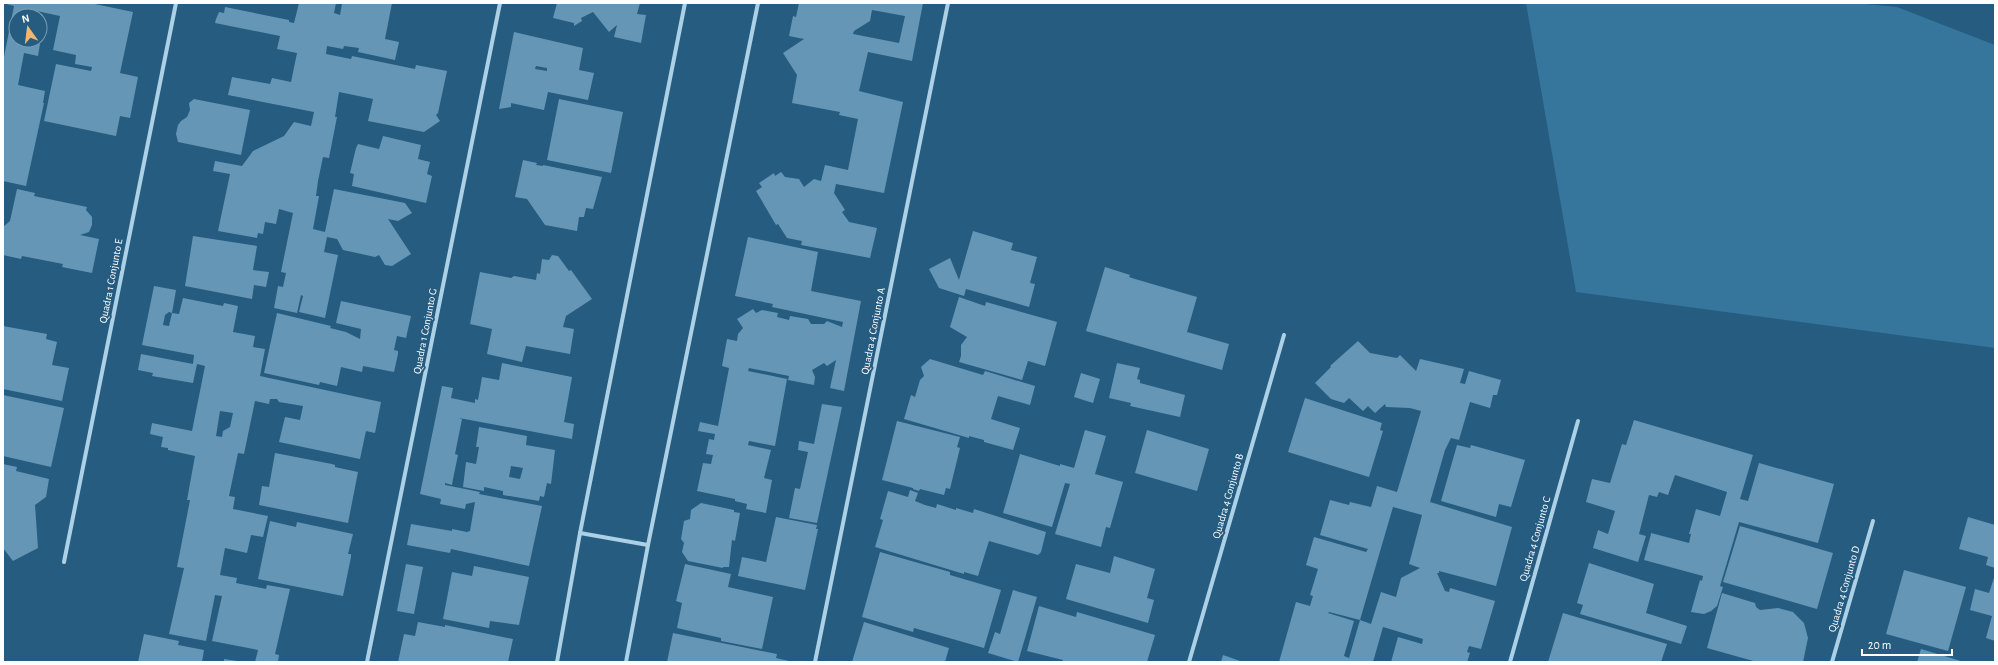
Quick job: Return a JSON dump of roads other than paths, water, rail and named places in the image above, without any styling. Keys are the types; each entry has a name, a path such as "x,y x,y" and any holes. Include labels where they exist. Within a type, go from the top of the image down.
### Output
{"street":[{"name":"Quadra 1 Conjunto E","path":"64,562 176,3"},
{"name":"Quadra 1 Conjunto G","path":"367,662 500,3"},
{"path":"557,662 580,533 685,3"},
{"path":"626,662 648,545 758,3"},
{"name":"Quadra 4 Conjunto A","path":"815,662 948,3"},
{"name":"Quadra 4 Conjunto B","path":"1189,662 1284,335"},
{"name":"Quadra 4 Conjunto C","path":"1510,662 1578,421"},
{"name":"Quadra 4 Conjunto D","path":"1832,662 1873,521"},
{"path":"580,533 648,545"}]}
